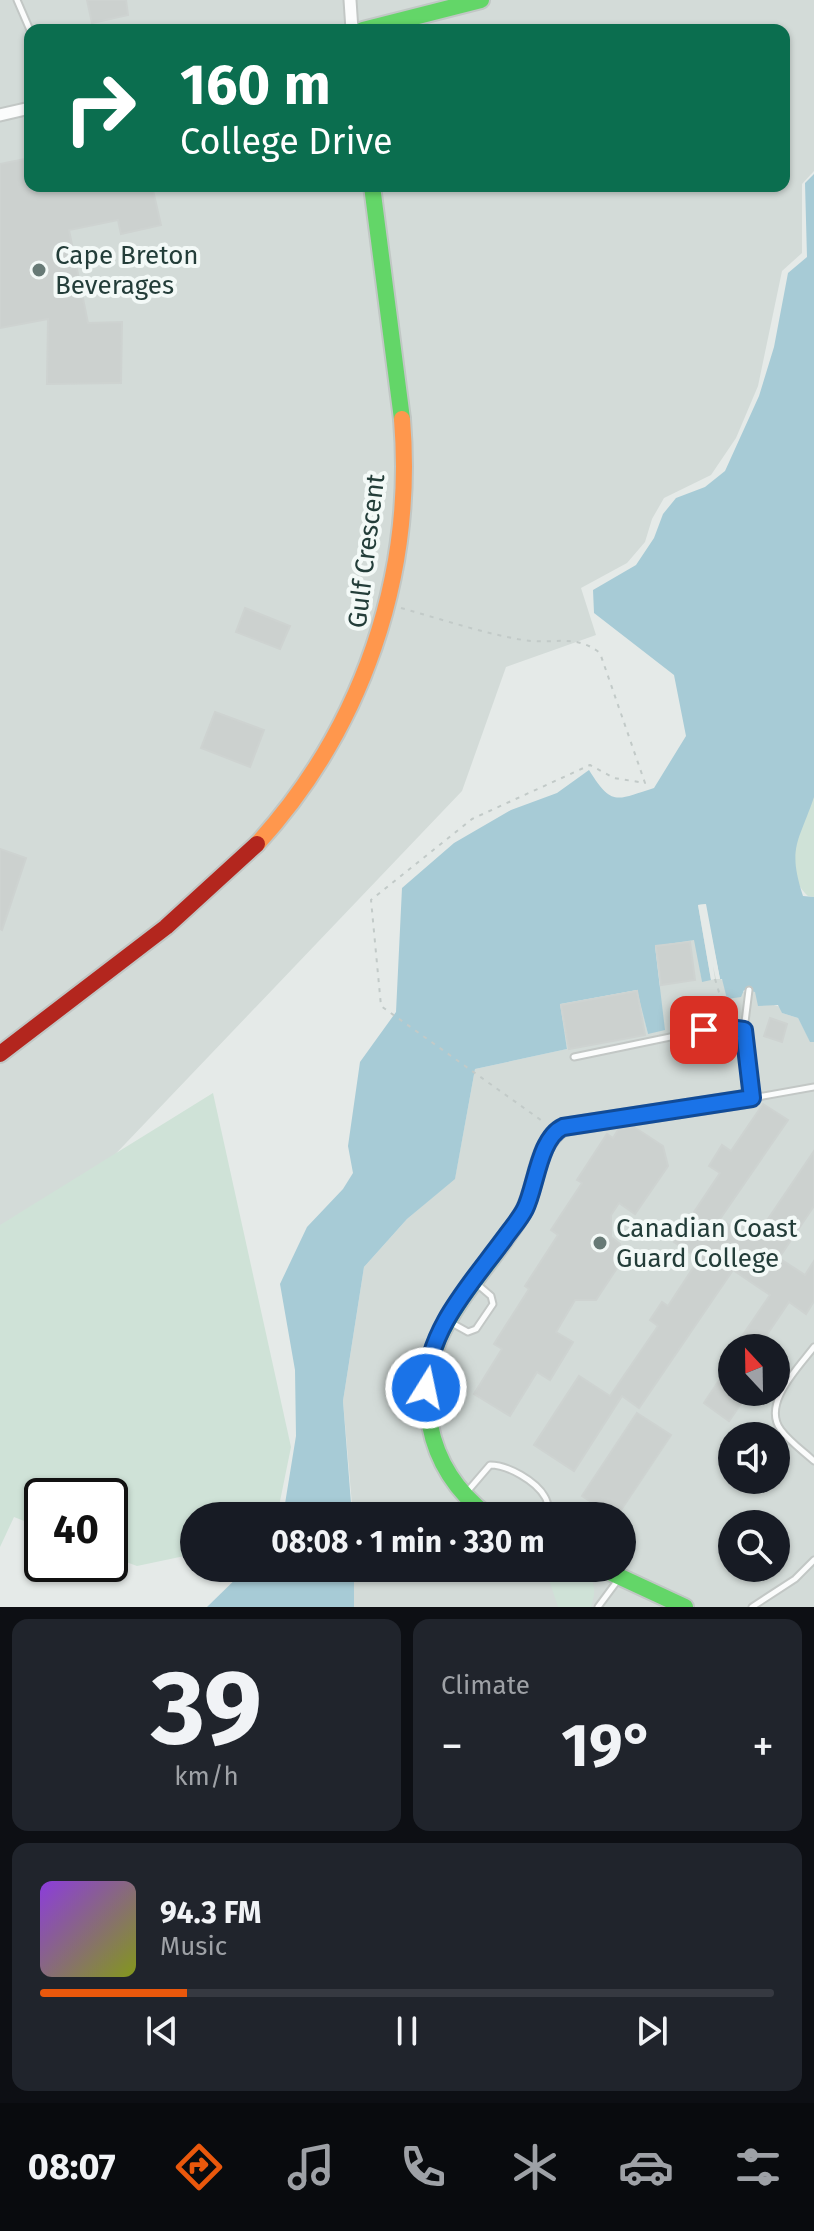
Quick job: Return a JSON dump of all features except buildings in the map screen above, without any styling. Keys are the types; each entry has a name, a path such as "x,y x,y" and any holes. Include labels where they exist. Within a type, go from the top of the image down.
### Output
{"street":[{"path":"350,0 352,24"},
{"path":"387,24 481,0"},
{"path":"0,115 24,109"},
{"name":"Gulf Crescent","path":"0,1054 190,906 250,852 300,793 343,726 371,666 389,605 399,517 403,439 373,192"},
{"path":"473,1502 439,1456 427,1411 428,1367 446,1320 525,1210 541,1159 558,1129 752,1098"},
{"path":"633,1582 685,1607"}],"lane":[{"path":"17,0 27,24"},
{"path":"749,990 744,1030 752,1098 814,1087"},
{"path":"574,1057 729,1028 744,1030"},
{"path":"446,1320 468,1332 476,1329 493,1304 491,1296 473,1282"},
{"path":"814,1347 778,1398 775,1415 781,1430 814,1461"},
{"path":"465,1495 490,1465 503,1465 538,1489 547,1502"},
{"path":"752,1607 795,1579 814,1560"},
{"path":"598,1607 617,1582"}],"path":[{"path":"389,605 523,640 565,638 588,644 600,653 645,783 614,778 590,765 472,819 371,900 381,1006 500,1091"},
{"path":"715,979 729,1028"}],"shaded area":[{"path":"0,0 814,0 814,171 802,184 802,253 782,271 758,386 736,438 711,475 664,498 652,519 645,542 627,563 581,588 596,635 506,667 462,791 0,1275"},
{"name":"Canadian Coast Guard College","path":"706,904 719,978 742,992 755,992 770,1004 781,1007 782,1013 798,1018 810,1041 814,1042 814,1607 354,1607 354,1582 636,1582 636,1502 352,1502 343,1401 364,1267 407,1219 455,1178 475,1069 567,1049 559,1004 638,990 648,1034 660,985 655,946 695,939 702,982 698,905"}],"green space":[{"path":"814,790 814,897 808,896 798,884 792,858 798,830"},
{"path":"213,1093 291,1447 280,1502 180,1502 180,1557 137,1566 128,1563 128,1478 24,1478 24,1521 14,1517 0,1547 0,1225"},
{"path":"550,1582 592,1582 591,1607 558,1607"}],"water":[{"path":"814,174 814,797 795,855 803,896 814,897 814,1042 810,1042 798,1018 782,1013 778,1005 758,1006 755,992 744,990 741,997 727,999 705,904 698,905 711,980 702,982 694,940 655,946 665,1030 648,1034 637,990 560,1004 567,1049 475,1069 455,1179 407,1219 364,1267 343,1401 351,1502 285,1502 296,1436 295,1370 280,1284 307,1227 343,1189 353,1173 348,1146 360,1062 396,1012 402,888 454,843 511,810 557,793 589,770 604,790 616,797 654,788 686,736 674,675 594,613 593,590 636,565 654,538 663,514 676,498 705,487 725,471 759,396 774,347 788,273 807,257 805,183"},
{"path":"233,1582 354,1582 354,1607 207,1607"}],"pier":[{"path":"706,904 720,979 716,979 713,966 715,979 711,980 698,905"}],"traffic: fast":[{"path":"387,24 481,0"},
{"path":"373,192 402,419"},
{"path":"473,1502 450,1476 433,1439 427,1393 431,1363 440,1337 454,1312 522,1214 546,1145 563,1127 752,1098"},
{"path":"631,1582 685,1607"}],"traffic: slow":[{"path":"257,844 294,799 326,751 374,647 390,592 400,535 404,478 402,419"}],"traffic: jam":[{"path":"0,1054 166,927 257,844"}],"place":[{"name":"Cape Breton Beverages","path":"39,270"},
{"name":"Canadian Coast Guard College","path":"600,1243"}],"route":[{"path":"426,1388 431,1353 442,1326 525,1210 537,1169 556,1131 563,1127 752,1098 744,1030 704,1030"}]}
